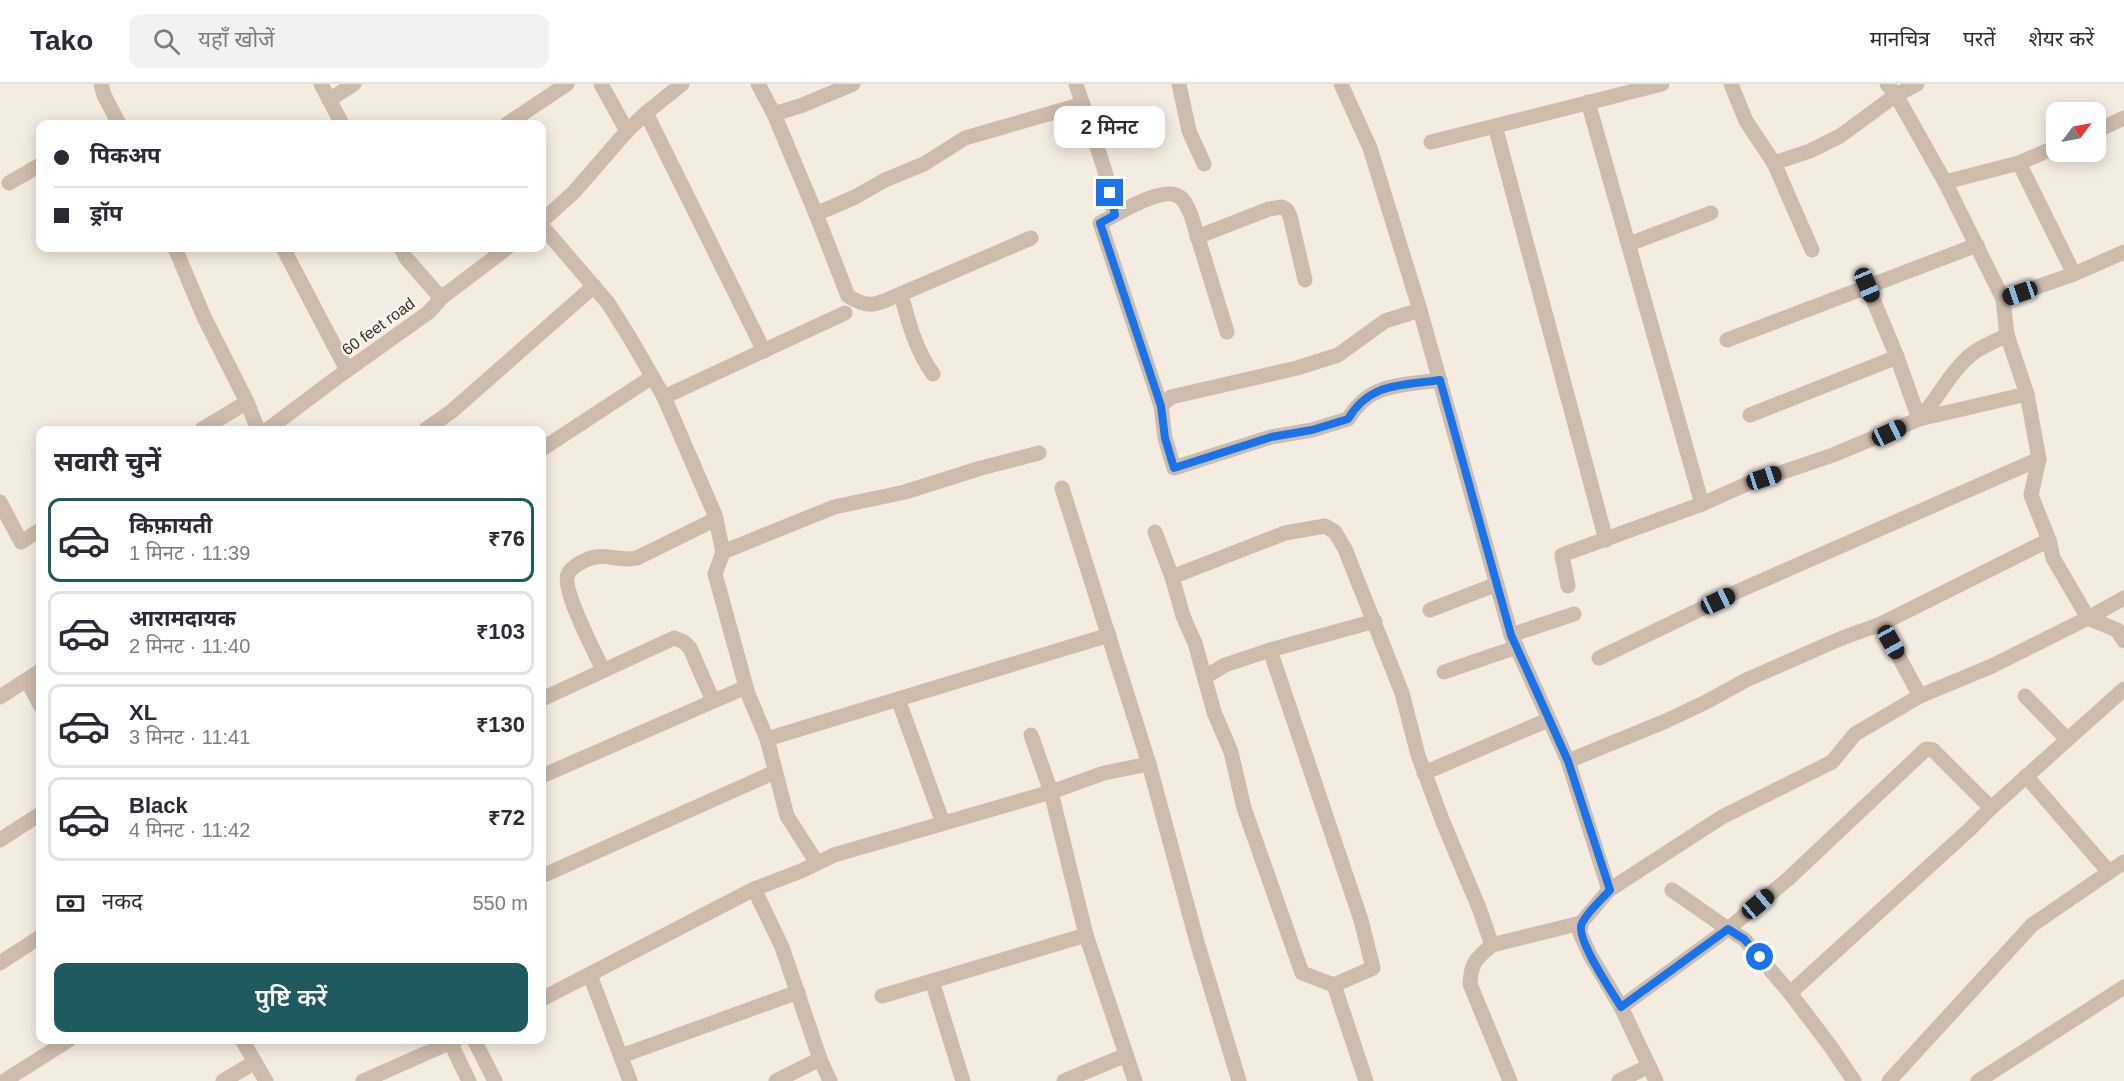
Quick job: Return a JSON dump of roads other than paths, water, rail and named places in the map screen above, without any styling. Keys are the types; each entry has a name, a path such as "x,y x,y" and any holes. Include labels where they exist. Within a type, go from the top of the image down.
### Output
{"street":[{"path":"101,84 117,120"},
{"path":"321,84 340,120"},
{"path":"329,100 354,84"},
{"path":"513,120 567,84"},
{"path":"601,84 627,131"},
{"path":"546,217 574,192 645,113 682,84"},
{"path":"758,84 774,114 848,296 860,304 871,306 1031,238"},
{"path":"774,114 853,84"},
{"path":"1076,84 1105,171 1115,215"},
{"path":"1179,84 1189,131 1204,164"},
{"path":"1341,84 1370,148 1420,310 1514,641 1568,761 1610,890"},
{"path":"1431,142 1662,84"},
{"path":"1731,84 1746,121 1774,163 1812,250"},
{"path":"1774,163 1810,151 1840,136 1891,89 1917,84"},
{"path":"1891,89 1945,182 2002,299 2007,335 2027,394 2039,459 2031,495 2049,540 2053,558 2088,618 2117,630 2124,641"},
{"path":"1588,102 1702,504"},
{"path":"816,214 855,197 885,180 924,164 965,138 1083,104"},
{"path":"645,113 764,351"},
{"path":"2106,126 2124,118"},
{"path":"1495,126 1606,540"},
{"path":"1945,182 2019,163 2046,151"},
{"path":"2019,163 2074,274"},
{"path":"9,183 36,167"},
{"path":"1227,332 1185,202 1178,196 1168,193 1155,196 1100,223 1161,406 1165,438 1174,468 1271,437 1312,430 1348,419 1356,404 1377,390 1440,380"},
{"path":"1197,237 1269,209 1282,207 1290,216 1305,280"},
{"path":"1629,244 1711,213"},
{"path":"546,231 608,303 664,397 716,519 723,552 715,574 746,687 767,739 787,816 817,863"},
{"path":"1727,339 1977,244"},
{"path":"177,252 204,317 247,402 256,426"},
{"path":"285,252 347,370"},
{"path":"403,252 441,298"},
{"name":"60 feet road","path":"272,426 429,312 441,298 502,252"},
{"path":"2002,299 2074,274 2124,252"},
{"path":"1867,285 1898,357 1919,419"},
{"path":"431,426 452,411 594,286"},
{"path":"901,294 909,324 924,362 933,374"},
{"path":"1161,406 1165,401 1179,395 1297,368 1338,355 1385,321 1420,310"},
{"path":"664,397 845,313"},
{"path":"1919,419 1960,365 1974,352 2007,335"},
{"path":"1750,415 1898,357"},
{"path":"546,446 652,376"},
{"path":"1568,586 1562,555 1702,504 1748,483 1833,456 1919,419 2027,394"},
{"path":"208,426 247,402"},
{"path":"723,552 834,507 905,492 981,468 1039,453"},
{"path":"1599,658 1734,593 2039,459"},
{"path":"1062,488 1149,764 1197,942 1239,1081"},
{"path":"0,502 21,542 36,533"},
{"path":"603,670 566,584 572,568 593,558 605,556 628,560 637,558 716,519"},
{"path":"1172,577 1285,533 1325,526 1335,532 1345,549 1375,621 1402,693 1424,773 1492,945"},
{"path":"1155,532 1172,577 1183,616 1196,643 1214,712 1231,752 1244,808 1302,973 1334,985 1373,968 1361,920 1270,650"},
{"path":"1568,761 1666,721 1792,659 1881,624 2049,540"},
{"path":"1430,610 1497,584"},
{"path":"1510,1081 1470,984 1471,969 1476,959 1492,945 1581,923 1610,890 1722,817 1832,762 1855,734 1920,696 1992,666 2124,598"},
{"path":"1444,672 1574,614"},
{"path":"1205,676 1225,665 1270,650 1375,621"},
{"path":"1881,624 1920,696"},
{"path":"767,739 1109,635"},
{"path":"546,697 674,638 684,642 690,648 713,701"},
{"path":"0,697 36,674"},
{"path":"27,680 36,697"},
{"path":"546,774 746,687"},
{"path":"1790,993 2124,689"},
{"path":"2025,696 2067,739"},
{"path":"898,699 943,823"},
{"path":"1424,773 1548,720"},
{"path":"1031,735 1051,792 1086,935 1135,1081"},
{"path":"1621,1007 1728,929 1788,879 1926,749 1933,750 1991,808"},
{"path":"546,997 754,889 834,855 1051,792 1104,773 1149,764"},
{"path":"546,874 776,772"},
{"path":"2026,776 2109,872"},
{"path":"0,840 36,817"},
{"path":"1889,1081 2032,925 2124,862"},
{"path":"754,889 782,947 820,1059 830,1081"},
{"path":"1672,890 1744,939 1790,993 1854,1081"},
{"path":"1581,923 1580,933 1590,955 1621,1007 1656,1081"},
{"path":"882,996 1086,935"},
{"path":"0,963 36,940"},
{"path":"590,975 630,1081"},
{"path":"932,981 963,1081"},
{"path":"1334,985 1366,1081"},
{"path":"1978,1081 2124,987"},
{"path":"621,1056 798,992"},
{"path":"4,1081 63,1044"},
{"path":"244,1044 266,1081"},
{"path":"363,1081 443,1044"},
{"path":"454,1044 469,1081"},
{"path":"476,1044 495,1081"},
{"path":"1064,1081 1126,1055"},
{"path":"776,1081 820,1059"},
{"path":"223,1081 255,1062"},
{"path":"1619,1081 1649,1066"}]}
